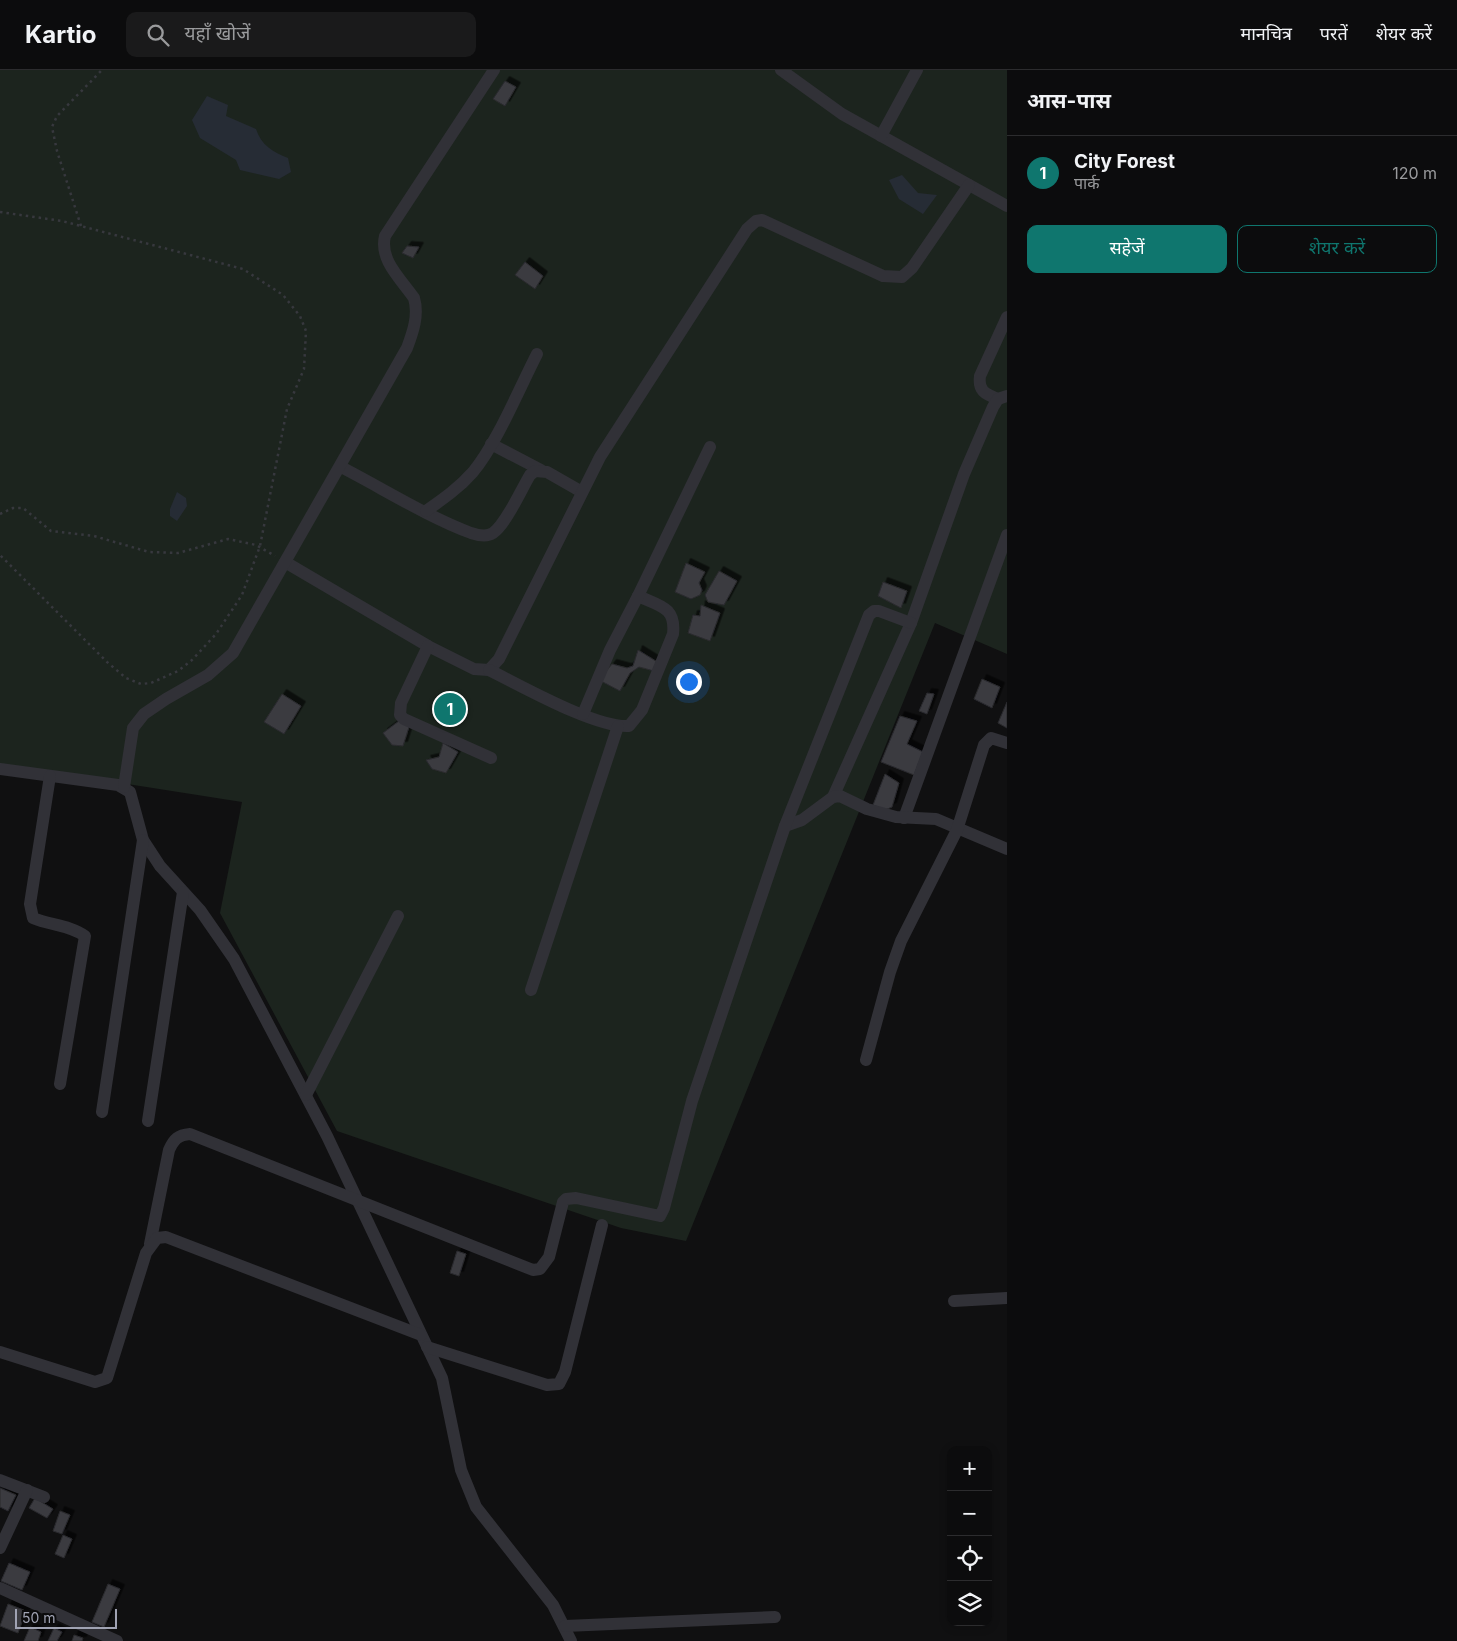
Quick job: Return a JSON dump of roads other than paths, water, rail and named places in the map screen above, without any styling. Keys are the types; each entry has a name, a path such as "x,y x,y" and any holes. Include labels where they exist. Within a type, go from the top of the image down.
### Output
{"street":[{"path":"124,787 133,728 144,714 208,675 233,653 280,559 341,466 407,348 416,318 414,298 384,254 382,246 385,236 494,70"},
{"path":"782,70 822,101 880,136 1007,206"},
{"path":"880,136 917,70"},
{"path":"489,670 499,659 582,492 620,425 747,229 756,221 762,220 883,276 902,277 912,268 969,185"},
{"path":"833,797 911,623 964,474 1003,398 984,393 980,389 979,383 980,376 1007,317"},
{"path":"426,511 454,492 491,444 537,354"},
{"path":"491,444 582,492"},
{"path":"583,714 610,650 710,447"},
{"path":"341,466 426,511 471,533 482,535 492,534 499,527 530,475 535,471 541,470"},
{"path":"904,818 1001,569 1007,535"},
{"path":"280,559 428,646 474,668 489,670 583,714 618,726 629,726 642,710 673,634 674,621 671,614 664,608 638,596"},
{"path":"0,1352 95,1382 107,1378 150,1244 169,1150 174,1140 181,1135 198,1136 358,1202 533,1270 540,1269 549,1257 563,1202 566,1199 576,1198 660,1216 664,1208 692,1101 785,826 870,615 874,611 879,611 911,623"},
{"path":"428,646 401,703 400,715 404,719 491,758"},
{"path":"530,990 618,726"},
{"path":"866,1060 890,972 901,941 957,830 984,744 992,738 998,738 1007,743"},
{"path":"0,769 124,787 130,792 143,840 160,866 215,930 234,959 306,1095 358,1202 442,1378 461,1470 476,1507 549,1599 565,1626 571,1641"},
{"path":"50,776 30,904 31,912 33,918 78,931 85,936 60,1084"},
{"path":"785,826 802,820 833,797 840,796 866,809 904,818 930,817 957,830 1007,849"},
{"path":"102,1112 143,840"},
{"path":"148,1121 183,892"},
{"path":"306,1095 398,916"},
{"path":"427,1347 547,1384 559,1384 565,1372 602,1225"},
{"path":"150,1244 157,1238 166,1237 421,1335"},
{"path":"954,1301 1007,1298"},
{"path":"0,1480 44,1496"},
{"path":"0,1548 27,1490"},
{"path":"0,1588 117,1641"},
{"path":"565,1626 775,1617"}],"place":[{"name":"City Forest","path":"450,709"}]}
